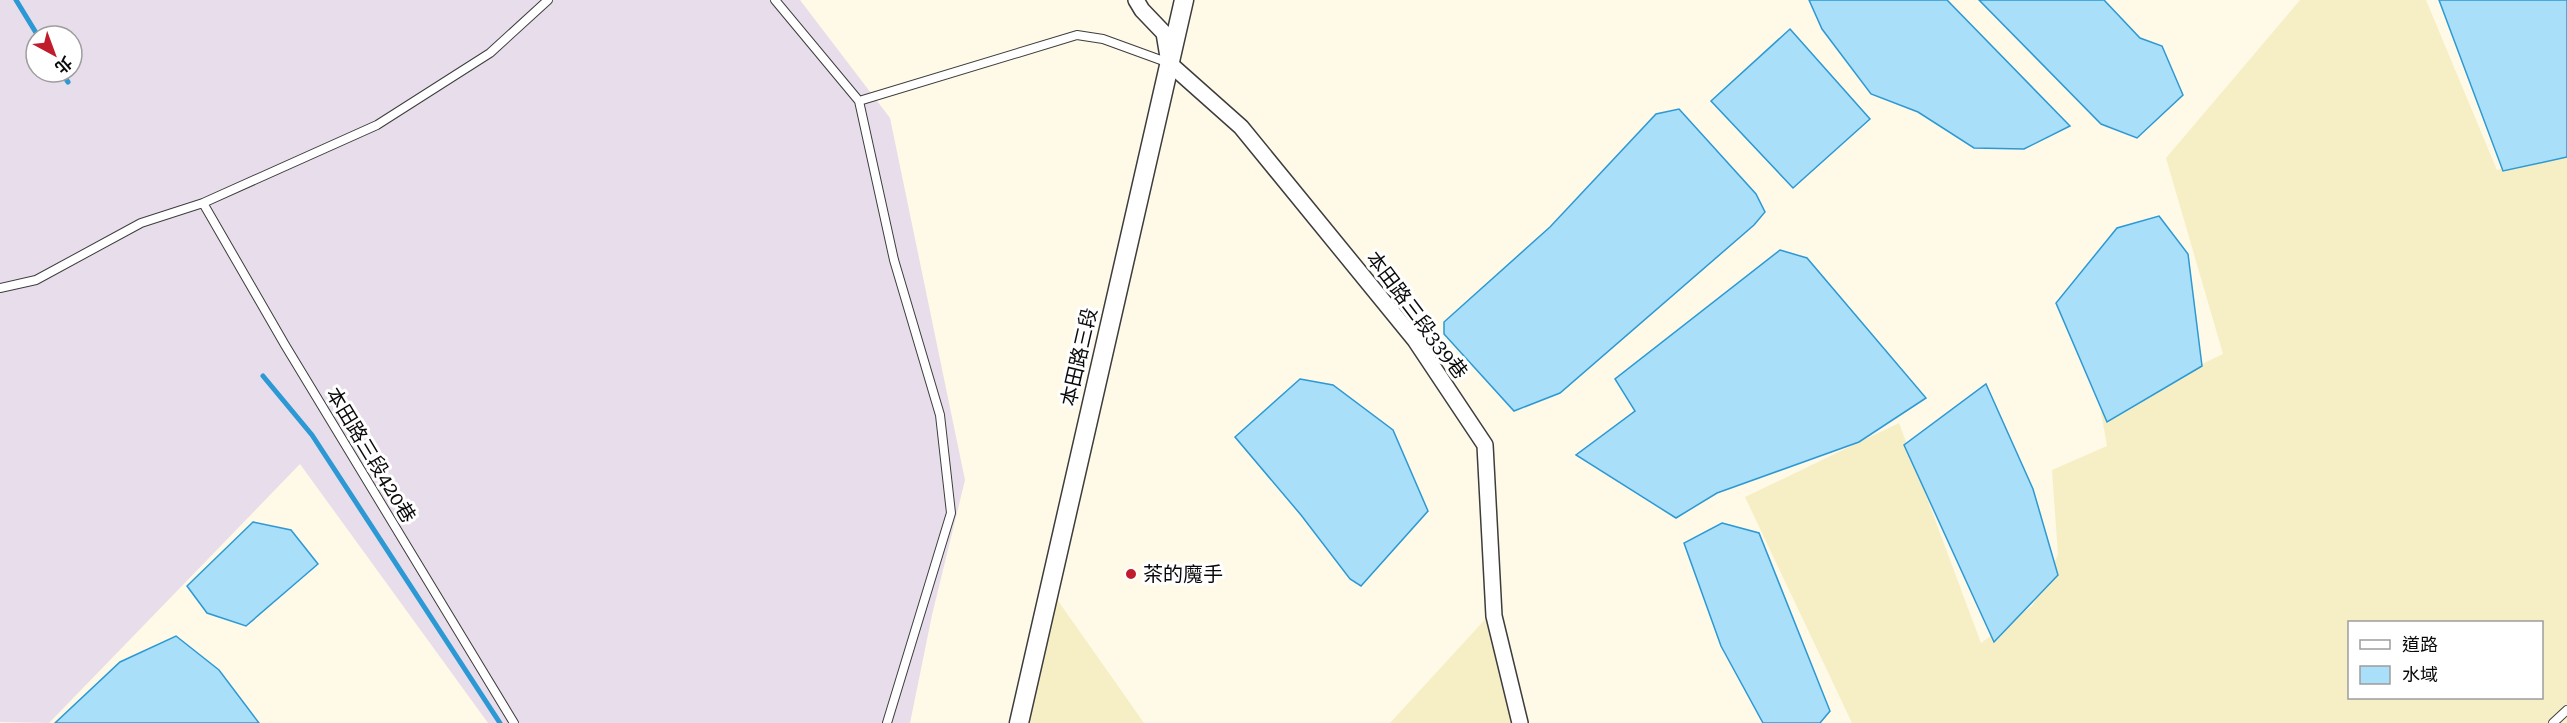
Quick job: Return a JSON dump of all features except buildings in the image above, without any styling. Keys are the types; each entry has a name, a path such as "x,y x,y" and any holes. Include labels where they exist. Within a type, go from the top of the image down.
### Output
{"street":[{"path":"1136,0 1142,10 1164,33 1169,63"},
{"name":"本田路三段","path":"1019,723 1184,0"},
{"name":"本田路三段339巷","path":"1169,63 1240,127 1415,340 1485,445 1494,616 1520,723"}],"lane":[{"path":"0,288 36,279 141,223 203,203 377,125 490,53 548,0"},
{"path":"775,0 859,101 894,260 940,415 951,513 887,723"},
{"path":"859,101 1077,36 1103,39 1169,63"},
{"name":"本田路三段420巷","path":"203,203 285,345 514,723"},
{"path":"2553,723 2567,710"}],"shaded area":[{"path":"0,0 800,0 890,118 965,480 932,615 910,723 488,723 300,464 49,723 0,722"},
{"path":"2300,0 2426,0 2497,170 2556,150 2567,156 2567,723 1852,723 1745,497 1899,423 1981,643 2032,606 2058,555 2052,470 2107,446 2101,412 2223,354 2166,158"},
{"path":"1042,578 1144,723 1012,723"},
{"path":"1490,614 1520,723 1390,723"}],"water":[{"path":"1809,0 1947,0 2070,126 2024,149 1974,148 1918,112 1871,94 1822,29"},
{"path":"1979,0 2104,0 2140,38 2162,46 2183,95 2137,138 2101,124"},
{"path":"2439,0 2567,0 2567,157 2503,171"},
{"path":"1790,29 1870,119 1793,188 1711,101"},
{"path":"1679,109 1756,194 1765,212 1754,225 1560,393 1514,411 1444,334 1444,322 1550,227 1656,114"},
{"path":"2159,216 2188,254 2202,366 2107,422 2056,303 2117,228"},
{"path":"1780,250 1807,258 1926,398 1859,442 1717,493 1676,518 1576,455 1635,411 1615,379"},
{"path":"1300,379 1333,385 1393,430 1428,511 1361,586 1350,579 1301,515 1235,437"},
{"path":"1986,384 2033,489 2058,575 1994,642 1904,445"},
{"path":"253,522 291,530 318,564 246,626 207,613 187,586"},
{"path":"1722,523 1759,533 1830,711 1820,723 1763,723 1721,646 1684,543"},
{"path":"176,636 219,670 259,723 55,723 120,662"}],"waterway":[{"path":"16,0 31,24"},
{"path":"263,376 312,435 500,723"}],"place":[{"name":"茶的魔手","path":"1131,574"}]}
